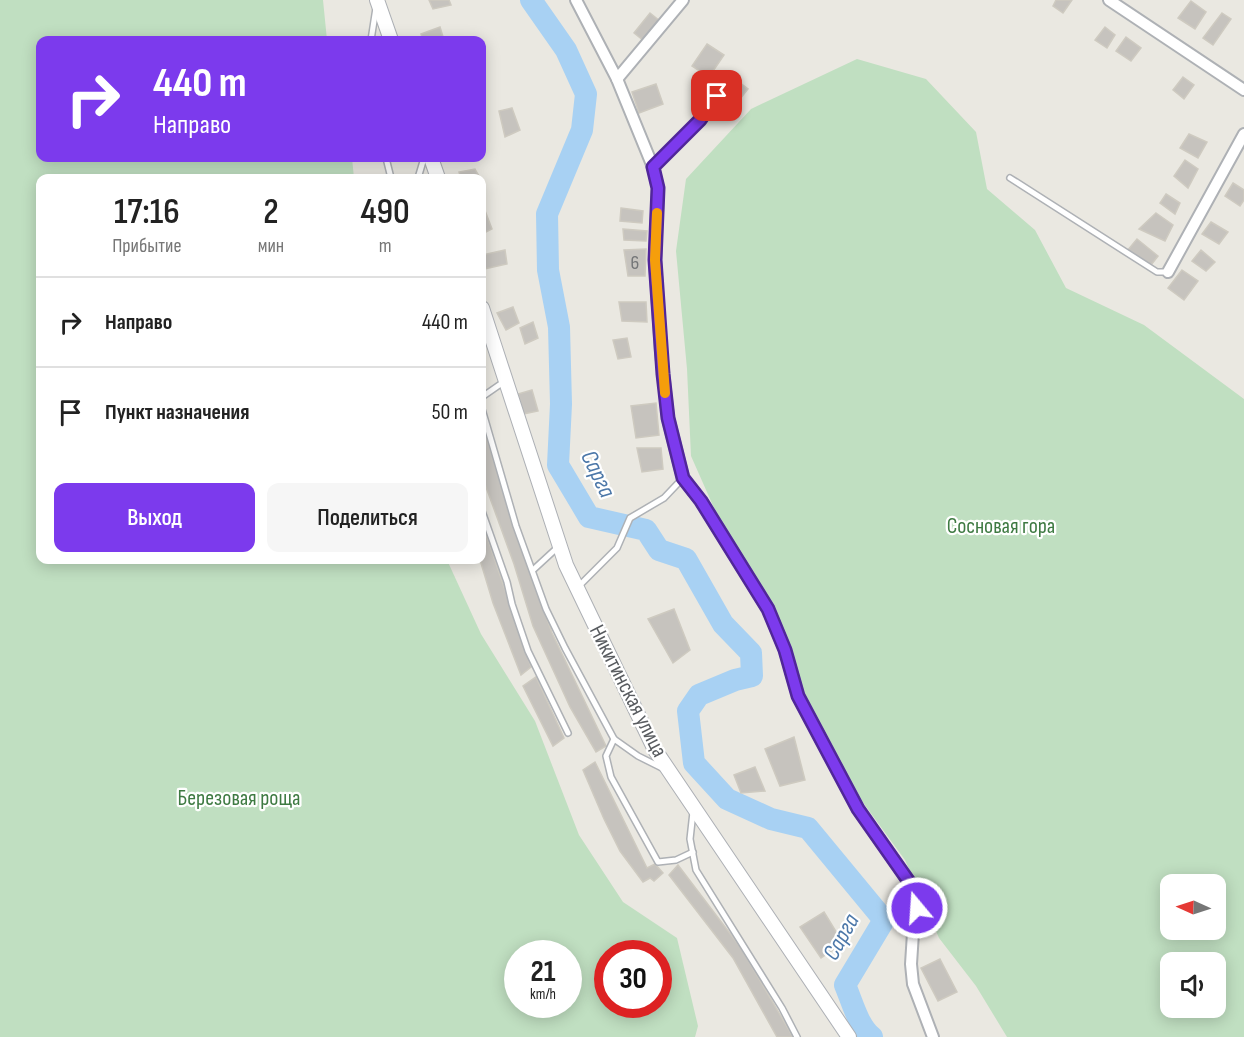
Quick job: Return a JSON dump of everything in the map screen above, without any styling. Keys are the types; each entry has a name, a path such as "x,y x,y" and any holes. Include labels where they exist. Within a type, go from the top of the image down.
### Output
{"street":[{"path":"377,0 390,36"},
{"path":"576,0 617,79 653,167 658,188 655,260 661,352 668,418 683,478 701,501 768,609 785,650 798,696 858,809 912,886 917,908 911,964 913,984 933,1037"},
{"path":"617,79 683,0"},
{"path":"1109,0 1244,90"},
{"path":"1168,272 1244,134"},
{"name":"Никитинская улица","path":"486,320 566,565 655,750 849,1037"}],"lane":[{"path":"372,36 377,0"},
{"path":"653,167 700,120 717,96"},
{"path":"1010,178 1156,272 1168,272"},
{"path":"486,394 506,381"},
{"path":"486,423 516,526 546,609 614,739 638,756 670,773"},
{"path":"577,588 617,548 630,518 664,498 683,478"},
{"path":"486,523 528,651 568,734"},
{"path":"533,570 560,546"},
{"path":"614,739 606,756 611,777 658,862 676,860 693,852"},
{"path":"693,807 690,839 696,870 782,1008 797,1037"}],"green space":[{"name":"Березовая роща","path":"0,0 323,0 327,36 36,36 36,162 352,162 354,174 36,174 36,564 449,564 481,634 535,721 579,835 623,902 677,938 698,1026 695,1037 0,1037"},
{"name":"Сосновая гора","path":"857,59 926,79 976,132 987,189 1035,230 1066,288 1144,325 1244,399 1244,1037 1007,1037 976,986 939,938 905,860 859,797 803,695 779,620 722,526 691,456 687,369 676,251 686,179 751,109"}],"building":[{"path":"429,0 449,0 451,5 433,9"},
{"path":"1056,0 1072,0 1063,13 1053,6"},
{"path":"1191,1 1206,12 1195,29 1178,18"},
{"path":"650,13 660,21 644,41 634,33"},
{"path":"1222,13 1231,19 1213,45 1203,38"},
{"path":"440,27 443,36 422,36 421,34"},
{"path":"1105,27 1115,35 1107,48 1095,40"},
{"path":"1126,37 1141,48 1131,61 1116,51"},
{"path":"707,44 724,55 709,77 692,66"},
{"path":"727,73 748,89 740,99 719,83"},
{"path":"1183,77 1194,85 1184,99 1173,90"},
{"path":"656,84 663,104 639,113 632,92"},
{"path":"512,108 520,130 505,137 499,111"},
{"path":"1189,134 1207,142 1198,158 1180,148"},
{"path":"1185,160 1198,169 1188,188 1174,176"},
{"path":"475,169 478,174 460,174 459,172"},
{"path":"1233,183 1244,190 1244,200 1240,206 1225,196"},
{"path":"1166,194 1180,203 1175,214 1160,203"},
{"path":"621,208 643,211 642,223 620,221"},
{"path":"486,213 492,229 486,232"},
{"path":"1156,213 1173,225 1165,241 1139,229"},
{"path":"1211,222 1228,232 1219,244 1202,234"},
{"path":"623,229 647,231 646,241 624,240"},
{"path":"1137,239 1158,256 1151,265 1127,251"},
{"path":"646,249 645,276 628,276 624,250"},
{"path":"505,250 507,264 486,269 486,254"},
{"path":"1201,250 1215,262 1206,271 1192,261"},
{"path":"1182,270 1198,281 1184,300 1168,288"},
{"path":"619,302 646,302 647,322 622,321"},
{"path":"513,307 519,323 506,330 497,313"},
{"path":"533,322 538,338 525,344 520,328"},
{"path":"627,338 631,357 618,359 613,340"},
{"path":"532,390 538,411 523,414 518,394"},
{"path":"656,403 659,435 636,438 631,406"},
{"path":"486,435 514,528 552,633 606,746 596,752 570,707 533,626 514,564 486,487"},
{"path":"637,448 661,448 663,469 642,472"},
{"path":"486,534 531,667 521,675 493,603 481,564 486,564"},
{"path":"674,609 690,650 673,663 648,619"},
{"path":"536,677 564,738 553,746 523,686"},
{"path":"794,737 805,780 780,786 765,749"},
{"path":"595,762 647,868 655,864 663,873 654,881 650,878 643,882 620,851 604,819 583,770"},
{"path":"755,767 765,791 741,793 734,775"},
{"path":"678,865 741,948 793,1037 777,1037 733,958 669,875"},
{"path":"824,912 843,943 821,958 800,927"},
{"path":"940,959 957,992 938,1001 921,968"}],"waterway":[{"name":"Сарга","path":"531,0 566,50 586,94 582,130 547,214 548,270 559,327 561,404 558,465 589,517 646,530 659,550 686,559 723,624 751,653 752,676 735,680 699,695 688,711 694,763 727,799 771,819 808,828 884,920 845,985 859,1020 872,1037"}],"slow traffic":[{"path":"657,213 655,260 665,393"}],"route":[{"path":"717,96 700,120 653,167 658,188 655,260 668,418 683,478 701,501 768,609 785,650 798,696 858,809 912,886 917,908"}]}
